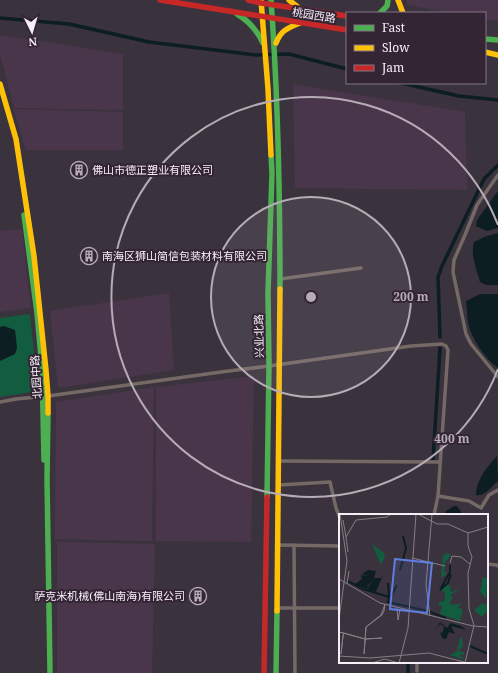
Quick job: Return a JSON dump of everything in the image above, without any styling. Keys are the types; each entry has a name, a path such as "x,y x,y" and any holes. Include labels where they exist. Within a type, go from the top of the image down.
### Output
{"main road":[{"name":"桃园西路","path":"160,0 346,30"},
{"name":"桃园西路","path":"248,0 272,2 301,9 346,16"},
{"path":"289,0 301,9"},
{"path":"381,12 387,6 388,0"},
{"path":"398,0 403,12"},
{"name":"兴业北路","path":"261,2 272,173 268,293 269,366 264,673"},
{"name":"兴业北路","path":"272,2 275,45 279,181 280,279 276,673"},
{"path":"235,12 253,25 264,46"},
{"path":"275,45 279,35 286,28 301,23"},
{"path":"486,38 498,40"},
{"path":"486,52 498,55"},
{"name":"北园中路","path":"0,84 16,139 40,308 46,396 50,673"},
{"name":"北园中路","path":"0,96 12,140 20,182 46,396 47,673"}],"street":[{"path":"498,175 477,205 454,260 453,272 466,334 471,344 498,377"},
{"path":"280,279 361,268"},
{"path":"0,402 280,365 410,346 442,344 446,346 448,350 438,496 434,514"},
{"path":"279,461 440,462"},
{"path":"279,485 330,482 339,516"},
{"path":"438,496 469,501 481,508 489,495 498,490"},
{"path":"278,545 339,546"},
{"path":"294,545 295,673"},
{"path":"488,564 498,566"},
{"path":"277,608 339,608"},
{"path":"417,663 417,671"}],"shaded area":[{"path":"407,0 498,0 498,21 486,19 486,12 446,12 407,5"},
{"path":"0,35 123,54 123,110 14,108 0,54"},
{"path":"293,84 465,112 467,190 295,188"},
{"path":"13,109 123,112 123,150 26,150"},
{"path":"498,191 498,228 487,231 476,226 477,220"},
{"path":"22,229 31,308 0,312 0,231"},
{"path":"498,233 498,285 486,285 480,282 473,257 474,242"},
{"path":"169,293 174,370 58,388 50,311"},
{"path":"480,294 498,294 498,368 488,359 480,348 468,323 466,301"},
{"path":"4,326 15,330 17,348 15,354 0,361 0,327"},
{"path":"254,376 251,542 156,541 156,387"},
{"path":"154,387 152,541 55,539 56,402"},
{"path":"497,456 498,481 485,493 476,495 476,489 480,479"},
{"path":"454,506 457,506 462,514 444,514 446,511"},
{"path":"57,542 155,544 152,673 57,673"}],"green space":[{"path":"30,314 38,391 0,397 0,318"}],"waterway":[{"path":"0,18 69,24 149,42 256,55 289,54 346,69"},
{"path":"405,84 459,96 498,100"},
{"path":"440,337 438,277 484,179 498,165"},
{"path":"433,460 440,348"},
{"path":"408,663 408,673"}],"traffic: fast":[{"path":"271,0 278,144 280,289"},
{"path":"381,12 387,6 388,0"},
{"path":"237,14 252,26 263,43"},
{"path":"486,39 498,40"},
{"path":"267,497 269,366 268,293 272,173 271,155"},
{"path":"24,215 37,313 42,368 44,460"},
{"path":"48,413 47,479 50,673"},
{"path":"276,673 277,611"}],"traffic: slow":[{"path":"261,0 268,89 271,155"},
{"path":"289,0 299,8"},
{"path":"398,0 403,12"},
{"path":"276,43 283,32 300,23"},
{"path":"486,52 498,55"},
{"path":"0,84 16,139 34,256 46,370 48,413"},
{"path":"277,611 280,289"}],"traffic: jam":[{"path":"160,0 346,30"},
{"path":"248,0 346,16"},
{"path":"264,673 267,497"}],"place":[{"name":"佛山市德正塑业有限公司","path":"79,170"},
{"name":"南海区狮山简信包装材料有限公司","path":"89,256"},
{"name":"萨克米机械(佛山南海)有限公司","path":"198,596"}]}
